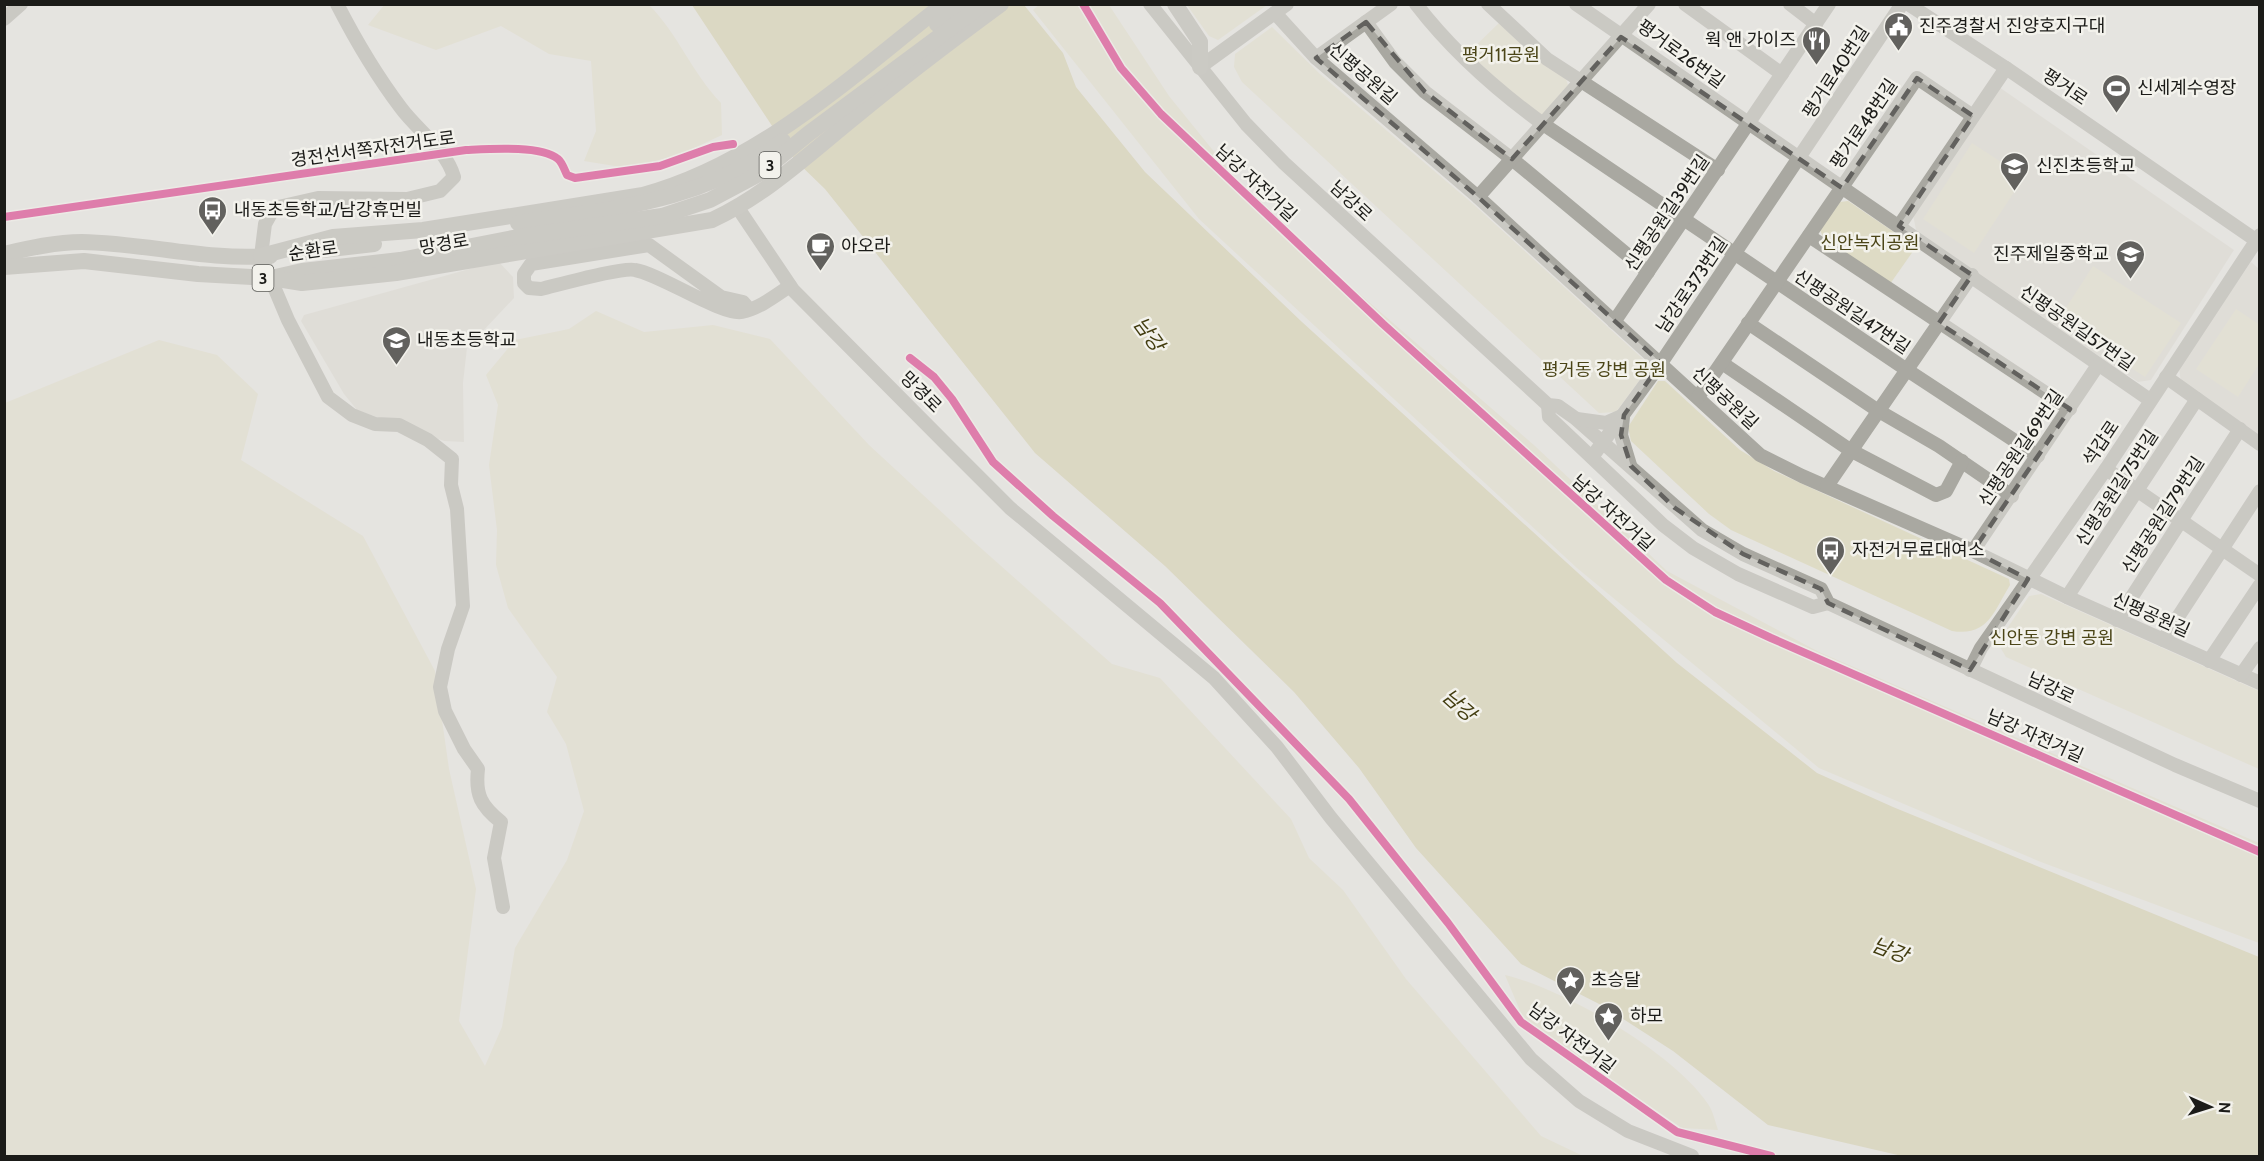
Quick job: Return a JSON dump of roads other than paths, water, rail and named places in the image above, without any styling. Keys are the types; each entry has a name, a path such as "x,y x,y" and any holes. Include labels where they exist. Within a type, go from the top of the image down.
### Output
{"main road":[{"path":"261,256 333,237 423,230 644,195 678,185 723,166 792,122 944,4"},
{"name":"3","path":"518,230 654,202 713,183 766,153 963,4"},
{"name":"3","path":"518,230 662,216 710,200 759,174 808,134 982,4"},
{"path":"723,166 738,208 774,183 917,66 1001,4"},
{"path":"1175,4 1200,42 1200,67"},
{"name":"망경로","path":"271,278 302,283 396,273 470,259 680,227 712,220 738,208"},
{"name":"순환로","path":"4,254 44,246 82,242 211,256 261,256 518,230"},
{"name":"순환로","path":"4,267 84,261 198,274 271,278 302,271 400,260 518,230"}],"street":[{"path":"4,19 21,4"},
{"path":"337,4 361,52 402,110 450,163 454,177 440,191 407,200 318,198 274,208 265,224 261,256 288,320 328,397 352,415 375,424 399,425 428,440 452,459 451,485 457,509 463,606 448,649 440,687 445,711 464,749 478,769 476,788 487,811 501,822 495,858 503,907"},
{"name":"남강로","path":"1150,4 1246,124 1284,163 1548,405 1558,406 1575,418 1702,530 1743,554 1821,589 1828,603 2259,801"},
{"path":"1200,67 1287,4"},
{"path":"1316,58 1390,4"},
{"path":"1416,4 1439,34 1493,87 1543,124 1778,282"},
{"path":"1488,4 1547,59 1718,170"},
{"path":"1478,197 1622,37 1576,4"},
{"name":"평거로26번길","path":"1649,4 1622,37 1842,188"},
{"path":"1685,4 1782,74"},
{"path":"1790,4 1816,24"},
{"name":"신평공원길39번길","path":"1614,322 1829,4"},
{"name":"평거로40번길","path":"1800,160 1902,4"},
{"name":"평거로","path":"1908,4 2258,239"},
{"name":"신평공원길","path":"1275,13 1316,58 1478,197 1760,455 1973,551 2116,620 2259,683"},
{"path":"1366,22 1395,62 1425,92 1512,159 1648,272"},
{"path":"1899,226 2006,68"},
{"name":"평거로48번길","path":"1842,188 1917,78 1973,116"},
{"name":"남강로373번길","path":"1592,458 1661,363 1800,160"},
{"path":"1827,486 1972,275 1842,188"},
{"name":"신평공원길47번길","path":"1698,397 1842,188"},
{"name":"망경로","path":"738,208 790,286 802,300 1010,508 1214,678 1277,747 1330,818 1531,1059 1579,1101 1628,1131 1692,1156"},
{"path":"1809,237 2070,410"},
{"name":"석갑로","path":"1970,670 1981,648 2106,469 2258,239"},
{"path":"749,309 743,302 721,297 649,245 531,264 524,274 524,283 529,288 541,289 632,269 652,274 739,313 759,307 790,286"},
{"path":"772,298 776,265"},
{"name":"신평공원길57번길","path":"1972,275 2151,400"},
{"name":"신평공원길47번길","path":"1778,282 1906,370"},
{"path":"772,298 802,300"},
{"path":"1748,323 1877,411 1962,461 2012,496"},
{"path":"1722,363 1850,450 1936,495 1946,491 1962,461"},
{"name":"신평공원길69번길","path":"1973,551 2070,410 2098,365"},
{"path":"1906,370 2038,456"},
{"path":"2166,377 2259,444"},
{"name":"신평공원길75번길","path":"2067,597 2197,399"},
{"name":"남강로","path":"1548,405 1549,417 1663,525 1693,548 1738,574 1814,607 1828,603"},
{"path":"1575,418 1606,423 1624,415"},
{"path":"1624,415 1621,435 1631,466"},
{"name":"신평공원길79번길","path":"2116,620 2240,429"},
{"path":"2106,469 2259,575"},
{"path":"2163,640 2259,491"},
{"path":"2209,661 2259,585"},
{"path":"2241,675 2259,648"}],"water":[{"name":"남강","path":"692,5 1024,5 1063,53 1076,87 1145,172 1302,322 1677,663 1817,773 1893,807 2259,957 2259,1156 1902,1156 1768,1125 1673,1051 1603,1006 1521,964 1416,848 1359,768 1294,692 1165,566 1035,453 825,189 794,159"}],"place":[{"name":"진주경찰서 진양호지구대","path":"1898,52"},
{"name":"웍 앤 가이즈","path":"1817,66"},
{"name":"신세계수영장","path":"2116,114"},
{"name":"신진초등학교","path":"2015,192"},
{"name":"내동초등학교/남강휴먼빌","path":"213,236"},
{"name":"아오라","path":"820,272"},
{"name":"진주제일중학교","path":"2130,280"},
{"name":"내동초등학교","path":"396,366"},
{"name":"자전거무료대여소","path":"1831,576"},
{"name":"초승달","path":"1570,1006"},
{"name":"하모","path":"1609,1042"}],"park label":[{"name":"평거11공원","path":"1501,55"},
{"name":"신안녹지공원","path":"1870,243"},
{"name":"평거동 강변 공원","path":"1604,370"},
{"name":"신안동 강변 공원","path":"2052,638"}]}
